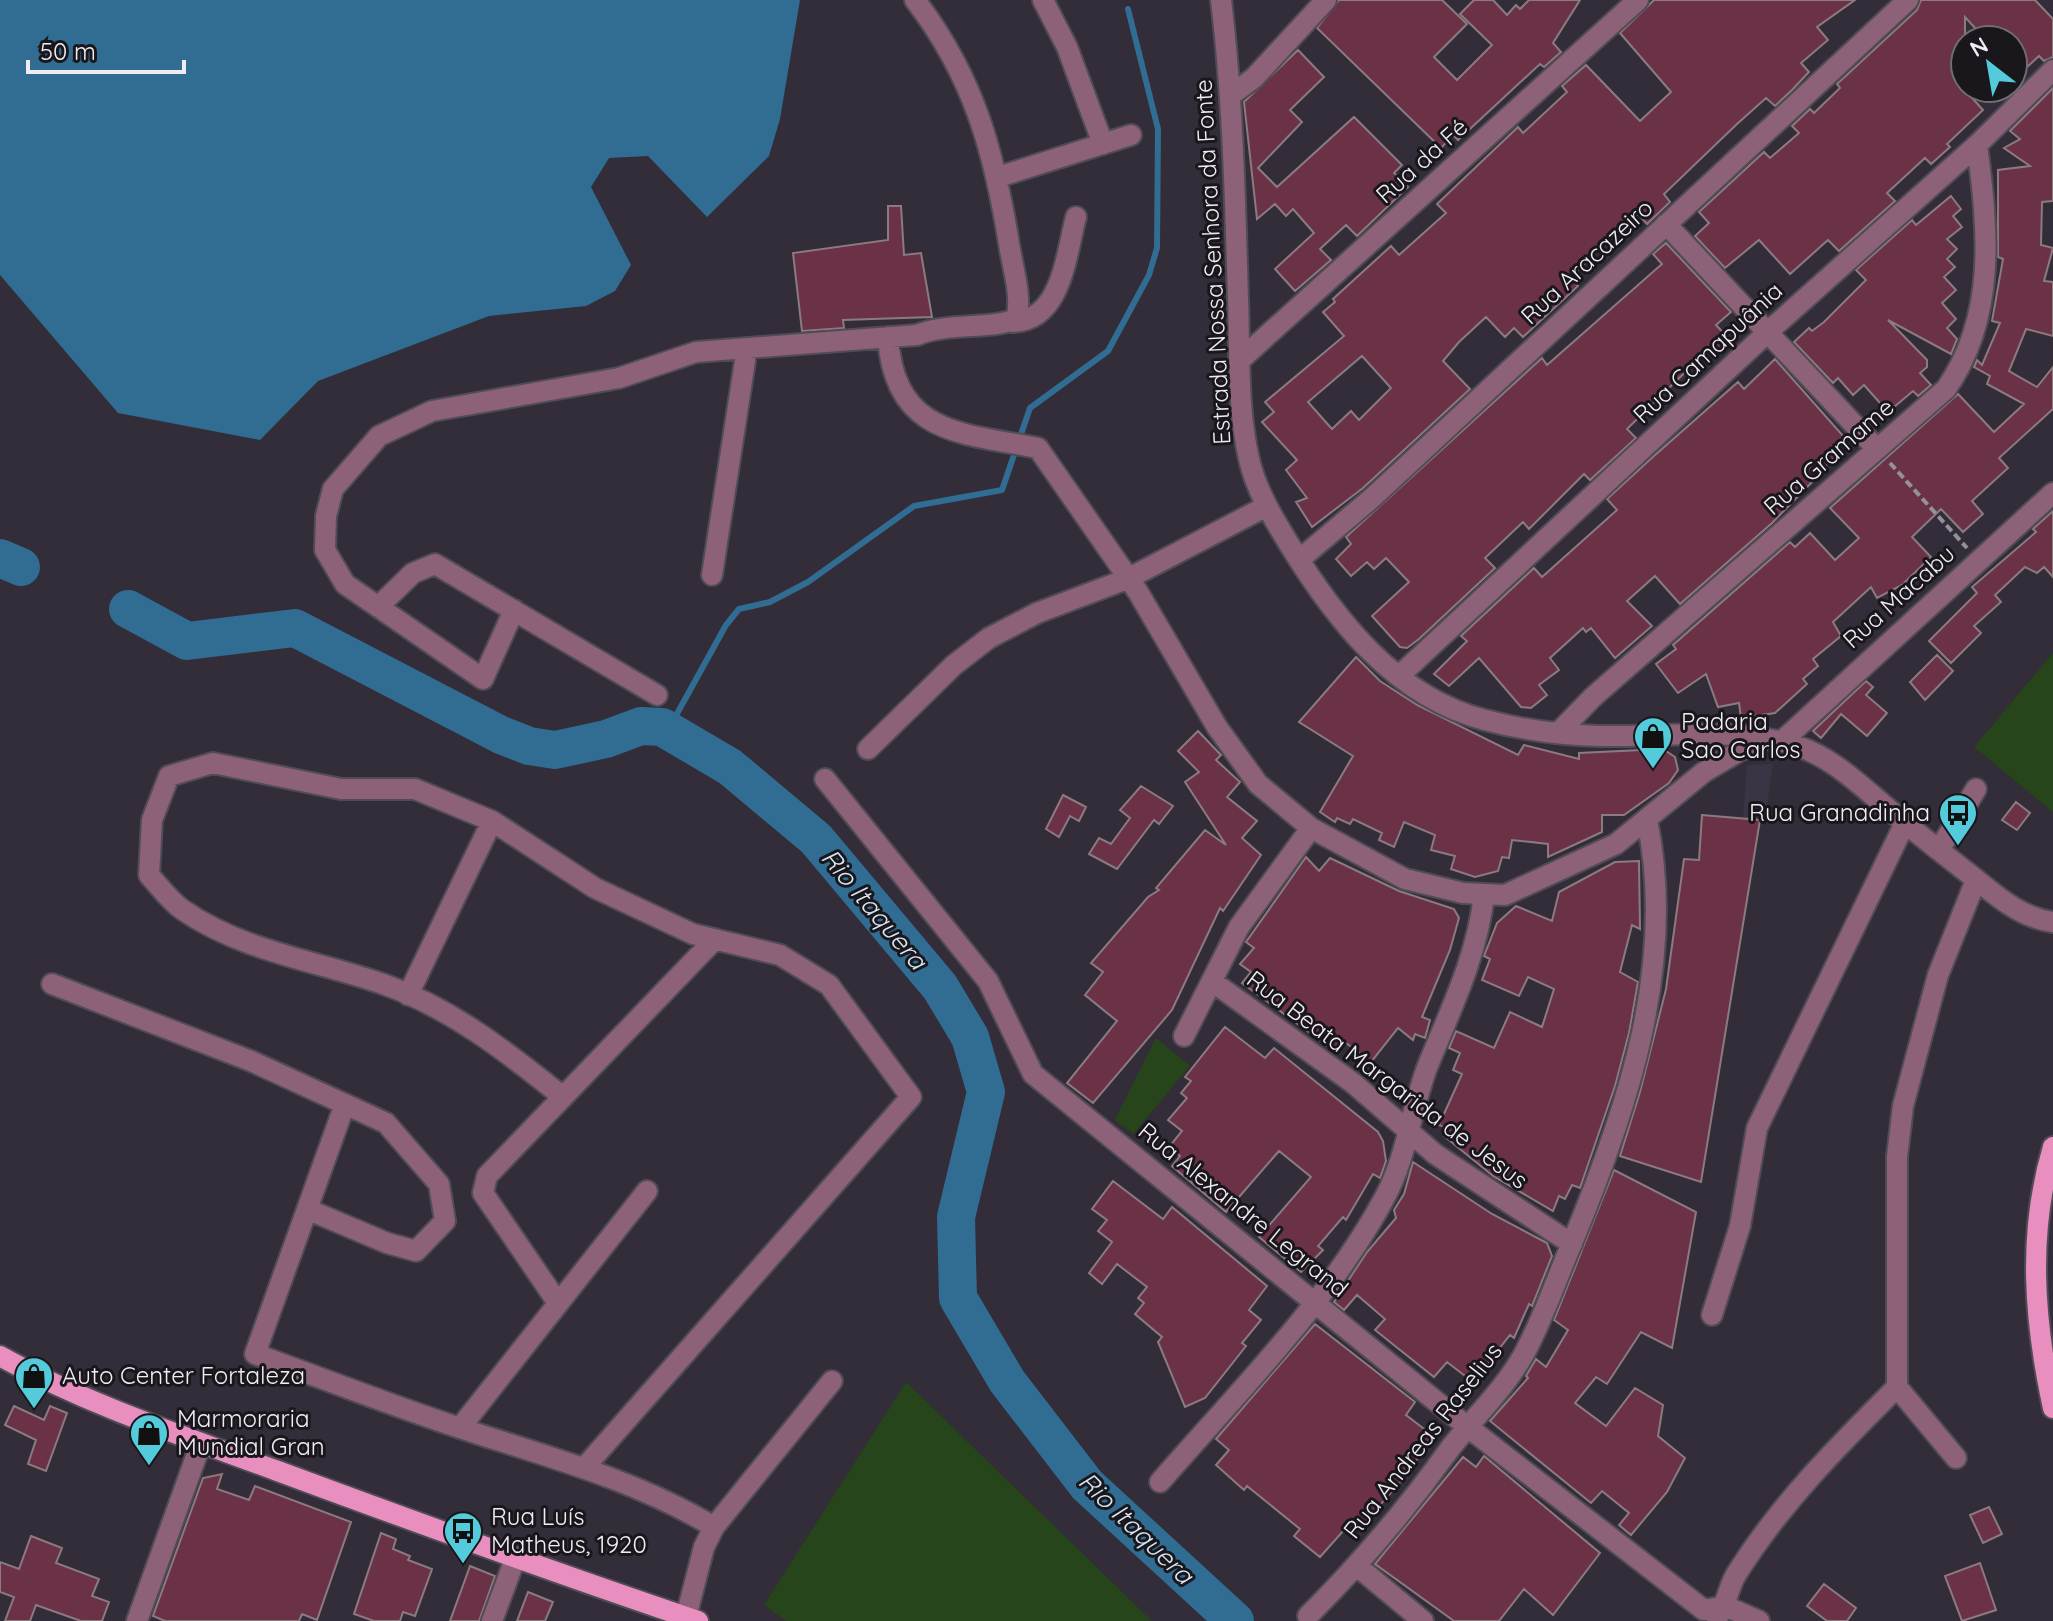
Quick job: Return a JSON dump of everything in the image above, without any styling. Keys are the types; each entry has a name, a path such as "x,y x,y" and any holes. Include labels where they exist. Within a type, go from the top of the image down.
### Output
{"main road":[{"path":"2053,1147 2039,1192 2035,1285 2043,1361 2053,1408"},
{"path":"0,1356 84,1396 201,1443 515,1559 692,1619"}],"street":[{"path":"915,0 936,28 963,77 991,145 1016,283 1018,312 1012,322"},
{"path":"1043,0 1067,47 1103,144"},
{"name":"Estrada Nossa Senhora da Fonte","path":"1221,0 1231,95 1240,360 1249,461 1267,506 1299,560 1346,627 1399,676 1443,704 1480,719 1531,731 1701,735 1758,740"},
{"path":"1231,95 1254,78 1326,0"},
{"name":"Rua da Fé","path":"1240,360 1638,0"},
{"name":"Rua Aracazeiro","path":"1299,560 1372,498 1908,0"},
{"name":"Rua Camapuânia","path":"1399,676 1769,331 1977,145 2053,70"},
{"path":"998,177 1131,135"},
{"name":"Rua Gramame","path":"1558,733 1593,697 1946,389 1970,347 1986,281 1986,218 1977,145"},
{"path":"514,610 483,679 345,584 325,550 326,516 333,489 379,436 432,411 619,378 696,352 917,335 934,327 975,323 997,326 1031,320 1052,299 1076,217"},
{"path":"1666,224 1877,449"},
{"path":"888,337 895,377 914,409 932,424 950,432 1038,448 1084,510 1217,727 1252,776 1311,828 1405,879 1463,893 1505,895 1616,844 1704,772 1758,740 1781,742 1815,753 1835,765 2008,905 2040,920 2053,922"},
{"path":"712,575 747,348"},
{"name":"Rua Macabu","path":"1781,742 2053,493"},
{"path":"868,749 954,665 989,638 1037,613 1127,579 1267,506"},
{"path":"378,607 413,573 435,564 657,695"},
{"path":"563,1097 489,1036 408,995 384,984 267,951 182,909 149,875 152,820 169,776 213,763 341,789 415,789 492,821 595,888 693,934 780,955 829,985 911,1097 584,1468"},
{"name":"Rua Alexandre Legrand","path":"825,779 988,981 1033,1074 1469,1428 1714,1613 1759,1621"},
{"path":"1939,850 1976,789"},
{"name":"Rua Andreas Raselius","path":"1308,1616 1357,1566 1523,1356 1572,1244 1607,1158 1643,1031 1657,910 1654,854 1647,820"},
{"path":"408,995 492,821"},
{"path":"1712,1315 1740,1226 1757,1128 1905,823"},
{"path":"1184,1036 1239,927 1311,828"},
{"path":"1956,1458 1897,1387 1897,1157 1903,1106 1938,975 1976,880"},
{"path":"1160,1482 1314,1302 1384,1198 1408,1133 1417,1093 1471,956 1481,923 1484,894"},
{"path":"558,1303 483,1193 487,1176 715,939"},
{"name":"Rua Beata Margarida de Jesus","path":"1213,982 1353,1083 1408,1133 1572,1244"},
{"path":"52,984 251,1061 386,1123 439,1184 445,1221 416,1251 387,1243 309,1210"},
{"path":"345,1104 255,1354 460,1428 584,1468 676,1504 714,1527"},
{"path":"460,1428 647,1191"},
{"path":"692,1619 704,1547 714,1527 832,1381"},
{"path":"1714,1613 1735,1577 1815,1469 1897,1387"},
{"path":"137,1621 201,1443"},
{"path":"492,1621 515,1559"},
{"path":"1357,1566 1423,1621"}],"path":[{"path":"1877,449 1979,560"}],"shaded area":[{"path":"1773,764 1765,820 1743,819 1747,765"}],"green space":[{"path":"2053,653 2053,812 1974,747"},
{"path":"1156,1038 1190,1066 1133,1134 1115,1120"},
{"path":"906,1382 1152,1621 786,1621 764,1605"}],"water":[{"path":"0,0 800,0 780,119 769,156 707,217 648,156 609,158 591,187 631,265 615,291 586,306 489,316 318,381 260,440 118,413 0,275"}],"building":[{"path":"1339,0 1442,0 1467,24 1434,57 1457,80 1492,45 1460,14 1474,0 1493,0 1507,15 1516,5 1520,9 1529,0 1580,0 1553,43 1561,52 1544,67 1540,64 1458,140 1453,135 1441,148 1317,28"},
{"path":"1654,0 1855,0 1817,27 1828,40 1801,63 1809,72 1792,90 1775,106 1766,98 1737,124 1664,194 1670,202 1647,224 1638,214 1605,242 1571,278 1578,286 1523,337 1514,328 1505,337 1486,317 1459,342 1443,361 1470,389 1363,488 1312,527 1296,502 1307,498 1286,470 1297,460 1262,422 1274,412 1265,402 1344,336 1323,312 1335,302 1333,299 1391,246 1399,255 1446,213 1437,204 1518,127 1523,133 1567,92 1562,86 1586,65 1640,121 1671,92 1620,33","holes":["1362,356 1391,388 1359,420 1351,411 1332,429 1308,402"]},
{"path":"1921,0 2035,0 2053,19 2053,57 2044,61 2039,56 2029,65 2029,24 1971,24 1965,17 1965,24 1949,24 1949,104 1978,104 1983,110 1947,144 1950,147 1931,164 1925,158 1887,193 1895,201 1839,251 1828,240 1790,274 1759,240 1725,268 1695,236 1709,223 1699,212 1764,152 1770,158 1799,133 1792,126 1810,109 1814,113 1840,88 1837,84 1917,10"},
{"path":"1298,50 1324,77 1290,110 1302,122 1258,168 1277,187 1354,117 1402,165 1394,173 1408,187 1357,236 1346,225 1320,249 1331,260 1295,291 1275,269 1314,233 1293,209 1286,216 1275,204 1257,219 1244,102"},
{"path":"2053,88 2053,201 2042,202 2041,245 2053,248 2044,281 2053,282 2053,336 2026,329 2009,371 2037,387 2053,367 2053,409 1999,458 2008,468 1972,501 1983,514 1963,532 1941,509 1912,537 1931,557 1902,585 1877,598 1871,587 1833,622 1841,636 1813,659 1818,666 1803,679 1807,684 1775,713 1741,718 1739,703 1718,707 1706,674 1678,693 1656,664 1676,649 1673,645 1790,542 1795,547 1810,533 1835,560 1859,538 1830,508 1958,394 1994,432 2024,404 1987,384 1990,376 1974,367 1977,360 1982,365 2000,323 1992,321 2003,259 1998,257 1998,170 2030,166 2004,148 2020,139 2010,131"},
{"path":"1951,196 1961,209 1953,216 1962,227 1947,239 1957,249 1947,259 1955,267 1944,277 1956,290 1942,303 1956,319 1947,328 1957,339 1951,354 1888,320 1927,360 1927,367 1920,373 1931,385 1918,396 1913,391 1888,412 1864,385 1853,395 1838,378 1833,383 1794,342 1809,328 1812,331 1824,322 1866,280 1856,270 1912,220 1916,225"},
{"path":"888,206 901,206 904,255 921,253 932,317 843,320 844,328 802,331 793,253 888,240"},
{"path":"1666,243 1731,312 1716,325 1731,341 1713,357 1707,351 1627,429 1636,438 1590,480 1584,474 1529,529 1523,522 1485,558 1495,568 1419,639 1407,648 1400,647 1372,616 1409,582 1386,558 1374,569 1367,562 1351,576 1336,559 1351,544 1346,537 1542,358 1547,365 1662,264 1653,254"},
{"path":"1775,359 1844,437 1833,447 1839,454 1813,477 1815,479 1772,523 1680,604 1655,576 1627,601 1652,626 1615,658 1591,628 1586,632 1583,628 1550,658 1559,670 1539,685 1547,695 1531,708 1521,707 1479,658 1449,686 1434,674 1467,641 1461,636 1534,568 1542,577 1617,510 1607,499 1738,382 1744,389"},
{"path":"2053,511 2053,577 2044,567 2037,573 2025,567 1995,595 2001,602 1974,626 1981,633 1951,663 1929,641 1977,593 1972,587 2036,532 2033,529"},
{"path":"1937,655 1953,671 1925,700 1910,682"},
{"path":"1356,657 1380,681 1417,705 1518,755 1524,745 1579,759 1579,753 1663,749 1675,757 1678,770 1669,783 1624,815 1602,815 1602,832 1548,857 1548,844 1512,840 1509,858 1502,857 1498,871 1475,877 1451,869 1455,856 1431,850 1435,835 1404,822 1394,847 1379,840 1382,833 1353,819 1350,824 1337,818 1335,822 1320,812 1353,756 1299,722"},
{"path":"1866,681 1873,687 1866,695 1887,713 1867,736 1841,714 1821,738 1813,731"},
{"path":"1198,731 1221,755 1216,760 1240,782 1227,797 1257,821 1242,838 1261,855 1223,911 1220,908 1172,1010 1093,1103 1067,1083 1117,1021 1085,995 1103,972 1091,963 1148,897 1159,890 1156,888 1205,830 1226,845 1185,782 1199,772 1178,751"},
{"path":"1141,786 1173,806 1159,824 1154,820 1117,869 1089,854 1099,838 1111,844 1130,818 1120,810"},
{"path":"1063,795 1086,807 1079,821 1070,816 1059,837 1046,829"},
{"path":"2016,802 2030,813 2017,830 2002,820"},
{"path":"1702,815 1760,820 1701,1182 1620,1156 1666,989 1684,859 1699,860"},
{"path":"1306,857 1319,871 1330,858 1399,891 1454,909 1459,918 1450,950 1422,1017 1430,1020 1425,1038 1415,1034 1413,1040 1398,1028 1371,1062 1342,1040 1333,1050 1242,983 1251,972 1240,964 1254,948 1246,942"},
{"path":"1639,861 1640,929 1632,925 1620,972 1638,982 1629,1033 1615,1086 1580,1188 1572,1185 1565,1199 1559,1196 1553,1211 1493,1176 1444,1136 1447,1128 1439,1125 1462,1074 1453,1070 1460,1053 1449,1048 1456,1031 1494,1048 1510,1012 1542,1027 1554,989 1528,977 1519,996 1482,980 1490,959 1484,956 1497,923 1516,906 1552,921 1559,892 1615,862"},
{"path":"1225,1027 1265,1058 1274,1048 1378,1132 1383,1141 1386,1161 1380,1178 1373,1174 1346,1220 1343,1217 1318,1246 1323,1250 1301,1272 1259,1237 1311,1177 1279,1151 1226,1212 1172,1166 1180,1156 1169,1147 1182,1131 1168,1120 1187,1098 1181,1093 1191,1081 1185,1077"},
{"path":"1413,1162 1492,1214 1547,1243 1552,1256 1532,1306 1529,1304 1514,1338 1510,1335 1473,1382 1447,1362 1434,1377 1375,1330 1385,1319 1357,1295 1344,1310 1334,1302 1367,1252 1396,1218 1394,1210 1404,1194"},
{"path":"1614,1170 1696,1212 1672,1348 1641,1332 1607,1384 1596,1377 1575,1403 1606,1426 1635,1388 1663,1405 1658,1436 1685,1458 1667,1492 1631,1535 1619,1525 1629,1513 1602,1491 1591,1503 1490,1421 1528,1378 1526,1376 1536,1359 1546,1367 1568,1330 1554,1320"},
{"path":"1113,1181 1163,1219 1172,1207 1267,1286 1249,1310 1261,1320 1242,1343 1246,1346 1205,1398 1185,1407 1158,1342 1162,1337 1135,1314 1144,1303 1138,1298 1147,1287 1117,1264 1102,1284 1089,1273 1112,1242 1098,1231 1107,1220 1092,1209"},
{"path":"1315,1324 1415,1402 1406,1415 1432,1435 1409,1472 1360,1528 1352,1521 1320,1557 1294,1536 1300,1529 1247,1486 1244,1490 1216,1465 1229,1450 1216,1439"},
{"path":"14,1406 44,1420 50,1406 67,1413 46,1471 28,1464 36,1440 5,1425"},
{"path":"1484,1456 1600,1553 1553,1615 1524,1589 1499,1621 1454,1621 1375,1564 1463,1457 1476,1467"},
{"path":"222,1474 217,1489 249,1500 255,1486 351,1522 317,1620 302,1614 299,1621 165,1621 153,1616 203,1478"},
{"path":"1989,1507 2002,1534 1983,1543 1970,1515"},
{"path":"381,1533 396,1539 393,1549 410,1556 408,1560 432,1569 415,1616 403,1612 400,1621 374,1621 354,1614"},
{"path":"31,1536 62,1548 56,1563 99,1579 92,1596 109,1602 102,1621 81,1621 36,1605 30,1621 5,1621 14,1597 0,1592 0,1562 19,1569"},
{"path":"1980,1563 1996,1610 1962,1621 1945,1576"},
{"path":"470,1566 495,1576 479,1621 450,1621"},
{"path":"1824,1584 1856,1608 1847,1621 1827,1621 1807,1606"},
{"path":"528,1592 553,1602 545,1621 517,1621"}],"waterway":[{"path":"668,730 726,625 739,609 770,602 808,582 914,506 1002,490 1030,408 1108,351 1149,275 1157,248 1158,129 1128,9"},
{"path":"0,558 21,567"},
{"name":"Rio Itaquera","path":"128,609 187,641 295,628 501,735 529,746 555,750 606,739 641,726 662,727 730,767 816,839 940,987 970,1037 986,1092 956,1217 958,1298 1007,1381 1087,1485 1235,1621"}],"place":[{"name":"Padaria Sao Carlos","path":"1653,770"},
{"name":"Rua Granadinha","path":"1958,847"},
{"name":"Auto Center Fortaleza","path":"34,1410"},
{"name":"Marmoraria Mundial Gran","path":"149,1467"},
{"name":"Rua Luís Matheus, 1920","path":"463,1565"}]}
